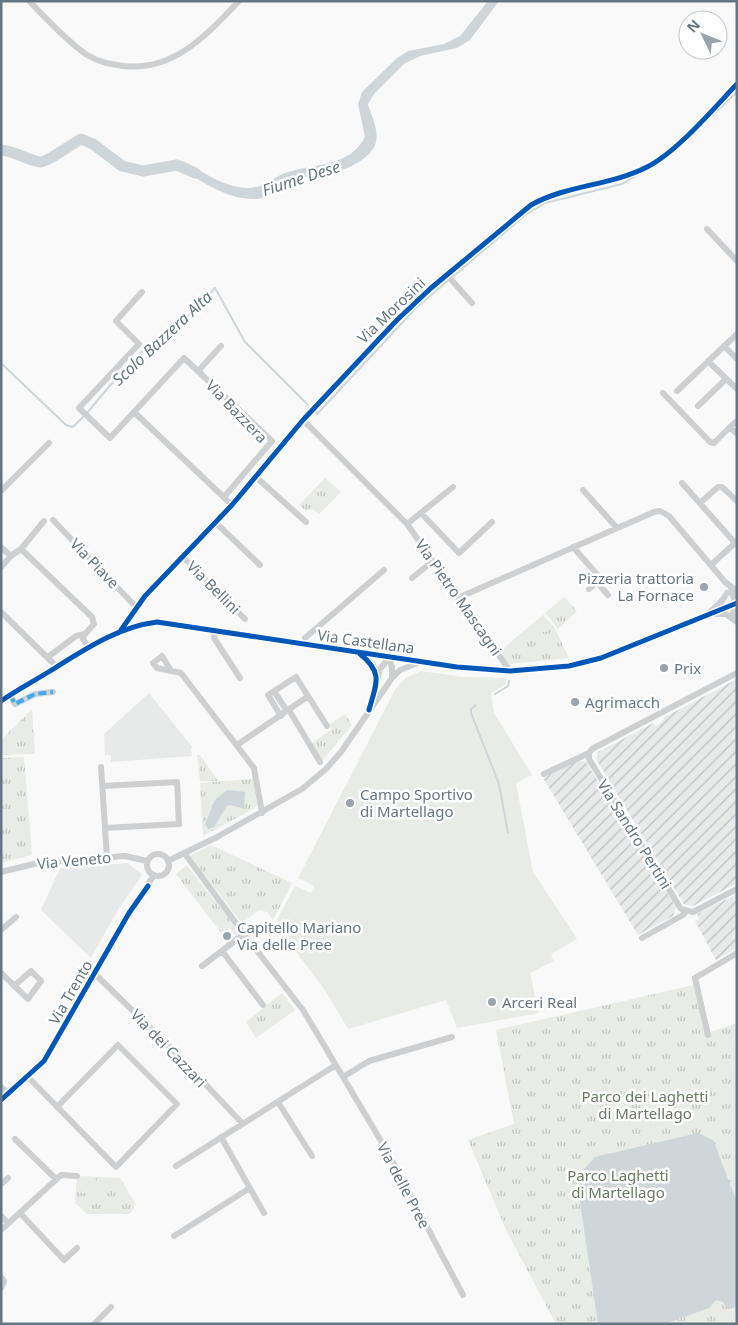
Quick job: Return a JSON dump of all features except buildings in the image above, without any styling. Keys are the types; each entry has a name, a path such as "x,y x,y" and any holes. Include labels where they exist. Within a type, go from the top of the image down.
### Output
{"street":[{"path":"29,1 79,50 95,60 123,66 146,68 180,56 198,43 238,1"},
{"name":"Via Morosini","path":"121,630 136,607 232,505 303,420 409,307 504,226 547,196 590,187 627,175 660,159 737,84"},
{"path":"707,229 737,261"},
{"path":"730,253 737,247"},
{"path":"447,275 472,303"},
{"name":"Via Bazzera","path":"142,292 116,322 139,344 79,408 110,438 184,358 272,442 224,497"},
{"path":"677,391 737,334"},
{"name":"Via Bazzera","path":"198,371 221,346"},
{"path":"724,346 737,359"},
{"path":"708,361 737,389"},
{"path":"698,406 726,379"},
{"path":"663,393 710,442 714,443 737,421"},
{"path":"134,412 232,505"},
{"name":"Via Pietro Mascagni","path":"303,420 407,524 460,597 510,671"},
{"path":"730,427 737,434"},
{"path":"1,491 49,444"},
{"path":"256,477 306,522"},
{"path":"682,483 736,543 711,565"},
{"name":"Via Pietro Mascagni","path":"407,524 453,487"},
{"path":"700,503 718,488 722,487 737,501"},
{"path":"583,490 617,528"},
{"path":"460,597 654,512 666,514 731,587 736,605 735,619 722,613 705,615"},
{"name":"Via Pietro Mascagni","path":"421,513 459,553 492,522"},
{"name":"Via Piave","path":"53,520 136,607"},
{"path":"1,567 21,549 44,522"},
{"path":"215,522 260,565"},
{"path":"1,547 11,556"},
{"path":"573,547 601,579 589,589"},
{"path":"21,549 92,617 94,624 83,639 88,647"},
{"name":"Via Bellini","path":"182,556 245,619"},
{"path":"412,578 433,561"},
{"path":"305,638 384,570"},
{"path":"597,582 608,595"},
{"path":"705,615 721,602 731,587"},
{"path":"727,593 736,605"},
{"name":"Via Castellana","path":"1,701 88,647 121,630 157,622 389,658 485,671 510,671 569,666 601,658 705,615 736,605"},
{"path":"1,612 57,667"},
{"path":"216,631 214,638 240,678"},
{"path":"48,658 76,636 85,634"},
{"path":"358,652 372,664 377,677"},
{"path":"369,710 377,677 382,665 389,658 392,667 392,678"},
{"path":"168,861 185,854 302,790 326,769 355,733 392,678 400,670 420,662"},
{"path":"173,670 182,673 254,768 262,813"},
{"path":"544,774 589,753 592,749 737,673"},
{"path":"320,762 286,712 268,696 296,677 327,726"},
{"path":"10,696 15,704 35,694 53,692"},
{"path":"237,745 307,696"},
{"name":"Via Sandro Pertini","path":"589,753 589,759 678,905 685,912"},
{"path":"101,766 107,858"},
{"path":"103,786 177,782 178,802 179,824 105,828"},
{"path":"158,853 165,856 168,861 166,872 159,876 154,875 148,870 147,861 151,856 158,853"},
{"name":"Via delle Pree","path":"185,854 303,1010 387,1151 463,1295"},
{"name":"Via Veneto","path":"1,872 38,862 125,856 147,861"},
{"name":"Via Trento","path":"1,1100 44,1061 128,913 154,875"},
{"path":"642,938 683,915 685,912 693,912 737,889"},
{"path":"1,930 16,917"},
{"path":"202,966 244,934"},
{"path":"222,951 263,1005"},
{"path":"708,1035 695,978 737,953"},
{"path":"1,973 14,986 28,999 42,981 31,971 14,986"},
{"name":"Via dei Cazzari","path":"95,974 175,1052 242,1123"},
{"path":"343,1077 369,1061 452,1037"},
{"path":"28,1077 57,1107 116,1167 177,1104 118,1045 57,1107"},
{"path":"176,1166 336,1065"},
{"path":"1,1086 8,1094"},
{"path":"278,1102 312,1156"},
{"path":"221,1137 264,1213"},
{"path":"15,1139 56,1179"},
{"path":"1,1230 61,1175 78,1176"},
{"path":"1,1184 8,1178"},
{"path":"174,1236 250,1188"},
{"path":"20,1213 64,1260 77,1248"},
{"path":"1,1216 8,1223"},
{"path":"1,1277 4,1284 1,1288"},
{"path":"94,1324 111,1307"}],"shaded area":[{"path":"488,1 499,1 470,40 457,48 420,56 404,64 374,94 368,104 377,137 373,149 361,161 326,175 300,178 272,194 256,199 246,199 226,194 182,170 183,161 224,183 247,188 261,185 284,173 333,162 342,158 359,146 365,137 358,104 362,92 397,58 408,51 444,44 460,36"},
{"path":"737,679 737,883 693,906 684,904 596,759 598,752 653,723 655,726 658,725 664,720 663,718"},
{"path":"149,693 193,748 191,748 192,756 111,762 111,755 105,755 104,734"},
{"path":"578,760 586,762 676,907 673,916 638,935 543,778"},
{"path":"227,790 245,792 244,806 241,808 227,806 214,827 208,829 205,824 215,800"},
{"path":"128,863 142,875 117,911 91,958 41,910 60,868"},
{"path":"737,894 737,948 716,960 695,921 699,919 697,914"},
{"path":"698,1133 713,1140 737,1202 737,1307 728,1309 723,1302 716,1300 709,1308 665,1324 598,1324 578,1188 584,1169 595,1157"}],"green space":[{"path":"325,478 341,492 319,514 313,509 306,511 299,505"},
{"path":"564,597 577,611 558,629 545,613"},
{"path":"543,615 554,627 569,658 509,664 500,651"},
{"path":"543,615 554,627 541,633 528,630"},
{"path":"421,671 463,677 507,678 505,685 491,693 494,713 532,775 516,783 533,872 577,939 551,954 554,961 530,973 539,1013 457,1028 446,1000 348,1029 325,990 275,924 295,886 311,893 314,886 298,878 396,688 406,678"},
{"path":"32,709 35,754 1,755 1,740"},
{"path":"345,714 352,725 322,761 311,744 332,729 330,724"},
{"path":"197,755 200,755 218,781 200,781"},
{"path":"24,757 32,855 1,863 1,758"},
{"path":"253,779 257,804 255,808 203,836 200,783"},
{"path":"211,845 292,883 273,920 267,912 259,910 245,921 240,921 191,857 191,855"},
{"path":"187,865 239,932 236,936 230,928 222,934 176,874"},
{"name":"Parco Laghetti di Martellago","path":"694,985 705,1034 737,1023 737,1324 556,1324 507,1232 468,1140 514,1124 496,1030"},
{"path":"282,993 295,1010 256,1038 246,1022"},
{"path":"77,1176 120,1178 136,1204 130,1214 87,1214 75,1203"},
{"path":"82,1179 109,1181 107,1195 81,1193"}],"waterway":[{"name":"Scolo Bazzera Alta","path":"713,115 737,92"},
{"name":"Fiume Dese","path":"1,150 43,162 81,139 93,144 122,166 143,171 177,165 195,173"},
{"name":"Scolo Bazzera Alta","path":"316,412 317,414 416,308 524,216 545,203 622,184 639,174"},
{"name":"Scolo Bazzera Alta","path":"87,413 124,369 145,349 196,310 215,288 245,342 308,405"},
{"name":"Scolo Bazzera Alta","path":"1,363 66,425 73,427 84,416"},
{"path":"495,694 508,686 509,681"},
{"path":"476,705 471,709 471,713 499,784 508,833"}],"marked path":[{"path":"10,695 15,704 35,694 53,692"}],"cycle path":[{"path":"121,630 145,596 232,505 303,420 397,320 431,288 531,205 559,193 633,173 658,160 682,141 737,84"},
{"path":"1,701 101,641 128,629 157,622 457,667 510,671 569,666 601,658 737,603"},
{"path":"360,654 373,667 376,679 376,686 369,710"},
{"path":"1,1100 44,1061 129,913 148,886"}],"place":[{"name":"Pizzeria trattoria La Fornace","path":"704,587"},
{"name":"Prix","path":"664,668"},
{"name":"Agrimacch","path":"575,702"},
{"name":"Campo Sportivo di Martellago","path":"350,803"},
{"name":"Capitello Mariano Via delle Pree","path":"227,936"},
{"name":"Arceri Real","path":"492,1002"}],"park label":[{"name":"Parco dei Laghetti di Martellago","path":"645,1104"}]}
